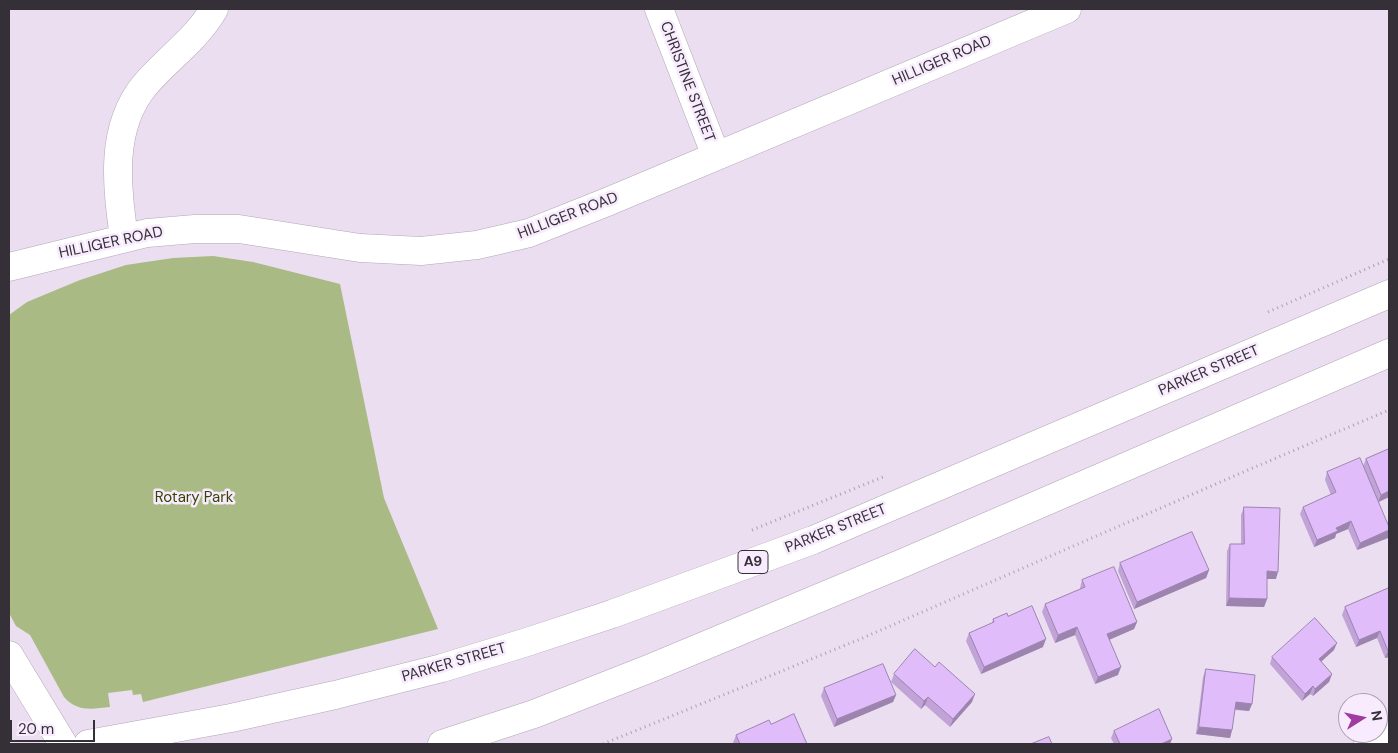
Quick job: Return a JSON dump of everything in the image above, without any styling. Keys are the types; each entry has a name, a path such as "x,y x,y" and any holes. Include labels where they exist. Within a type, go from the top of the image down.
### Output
{"main road":[{"path":"124,238 116,176 121,136 129,113 145,85 196,35 214,9"},
{"name":"CHRISTINE STREET","path":"659,9 716,156"},
{"name":"HILLIGER ROAD","path":"9,267 124,238 170,230 239,229 329,244 391,251 421,251 477,245 528,234 1067,9"},
{"name":"PARKER STREET","path":"88,744 231,718 334,695 442,668 612,614 813,540 1389,294"},
{"path":"442,744 534,714 677,657 912,559 1389,354"},
{"path":"9,655 63,744"},
{"path":"1368,744 1389,734"}],"path":[{"path":"1265,314 1389,259"},
{"path":"603,744 858,640 1389,410"},
{"path":"747,532 885,476"}],"green space":[{"name":"Rotary Park","path":"213,256 253,262 340,284 384,498 438,629 143,702 141,694 133,695 132,690 108,693 110,707 91,709 80,707 69,702 64,697 30,635 16,626 9,613 9,315 27,302 80,280 126,265 173,258"}],"building":[{"path":"1389,449 1389,491 1381,495 1366,459"},
{"path":"1360,458 1389,530 1360,543 1351,521 1336,528 1338,531 1317,540 1303,507 1336,492 1327,472"},
{"path":"1244,507 1280,508 1278,572 1267,571 1267,599 1229,598 1230,544 1244,544"},
{"path":"1192,532 1209,570 1137,602 1120,563"},
{"path":"1114,567 1137,622 1107,634 1121,667 1098,677 1077,627 1058,635 1045,604 1085,587 1082,580"},
{"path":"1389,588 1388,651 1380,631 1359,640 1345,607"},
{"path":"1032,606 1046,639 984,667 969,633 994,622 993,619 1007,613 1008,616"},
{"path":"1315,618 1337,643 1319,659 1332,674 1315,689 1313,686 1305,694 1272,657"},
{"path":"915,649 935,667 939,662 975,694 953,719 928,697 924,701 894,674"},
{"path":"883,664 896,695 837,719 824,688"},
{"path":"1206,669 1255,675 1252,704 1236,702 1232,730 1199,727"},
{"path":"1159,709 1172,739 1161,744 1120,744 1114,731"},
{"path":"794,714 807,744 740,744 736,735 769,720 771,724"},
{"path":"1049,737 1052,744 1031,744"}]}
